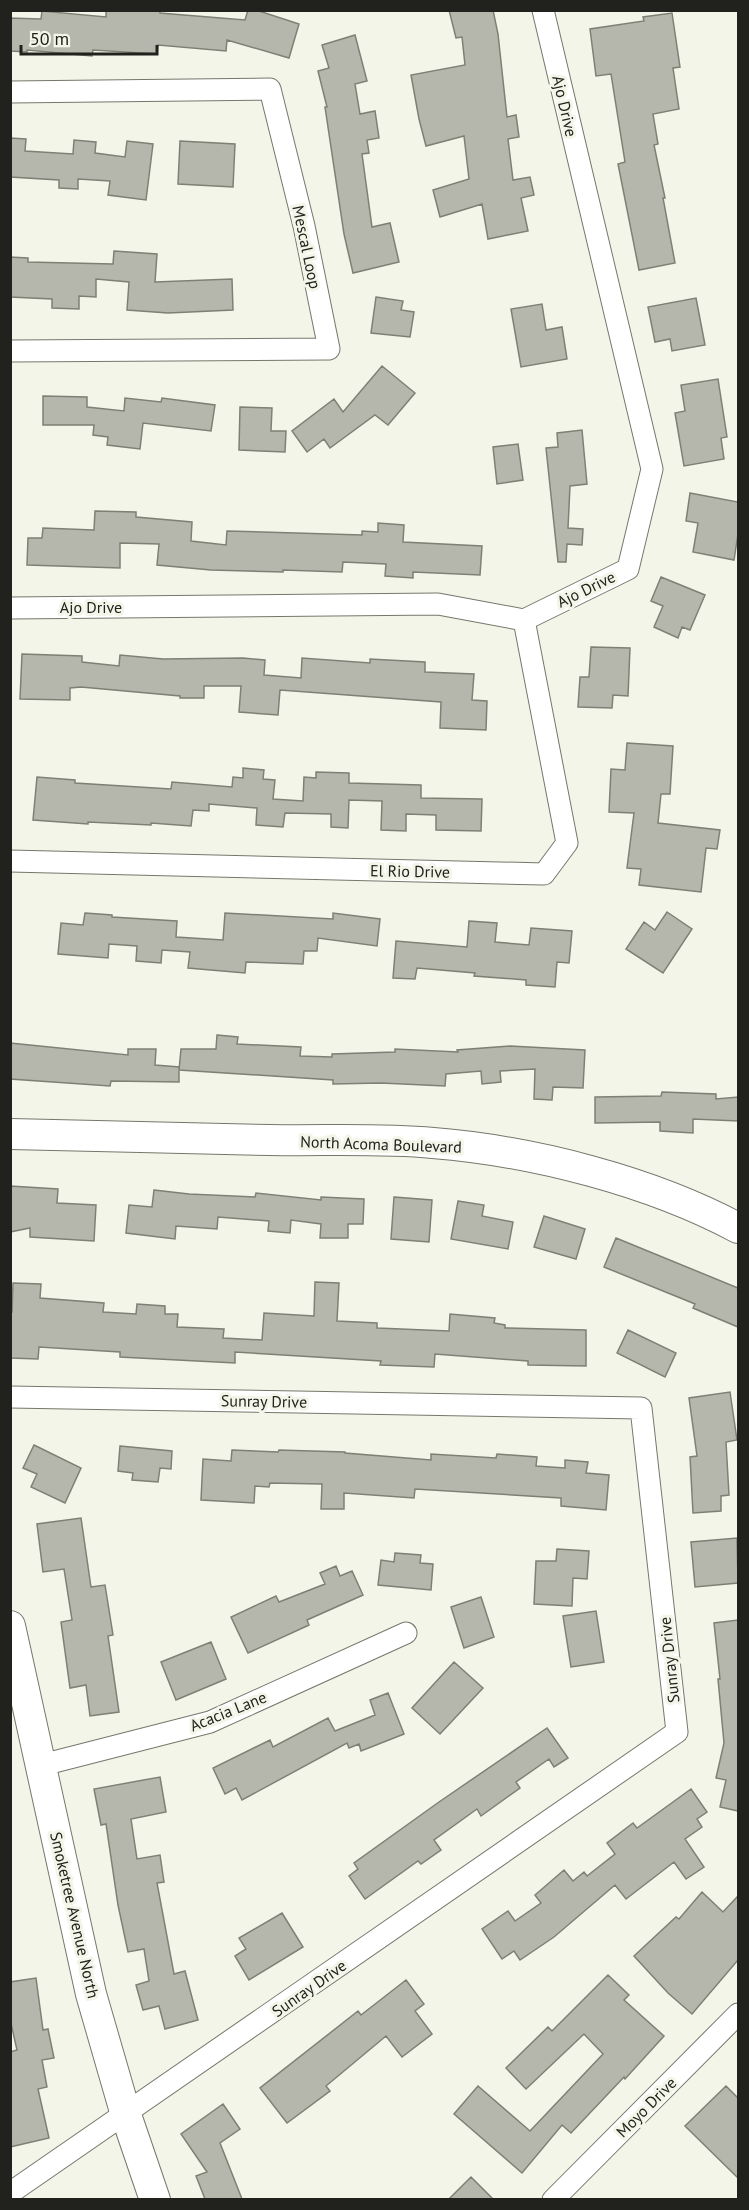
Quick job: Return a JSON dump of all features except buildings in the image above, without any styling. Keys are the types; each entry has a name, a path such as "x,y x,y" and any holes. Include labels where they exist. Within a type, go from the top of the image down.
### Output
{"main road":[{"name":"North Acoma Boulevard","path":"10,1134 421,1142 454,1145 508,1152 585,1170 657,1192 738,1227"},
{"name":"Smoketree Avenue North","path":"10,1626 91,1994 126,2115 155,2199"}],"street":[{"name":"Ajo Drive","path":"10,608 438,604 524,620 628,569 652,469 543,10"},
{"name":"Mescal Loop","path":"10,92 270,88 304,226 329,349 10,351"},
{"name":"El Rio Drive","path":"10,861 544,874 567,843 524,620"},
{"name":"Sunray Drive","path":"10,1397 641,1408 677,1732 10,2193"},
{"name":"Acacia Lane","path":"42,1765 210,1722 406,1633"},
{"name":"Moyo Drive","path":"553,2199 738,2014"}]}
